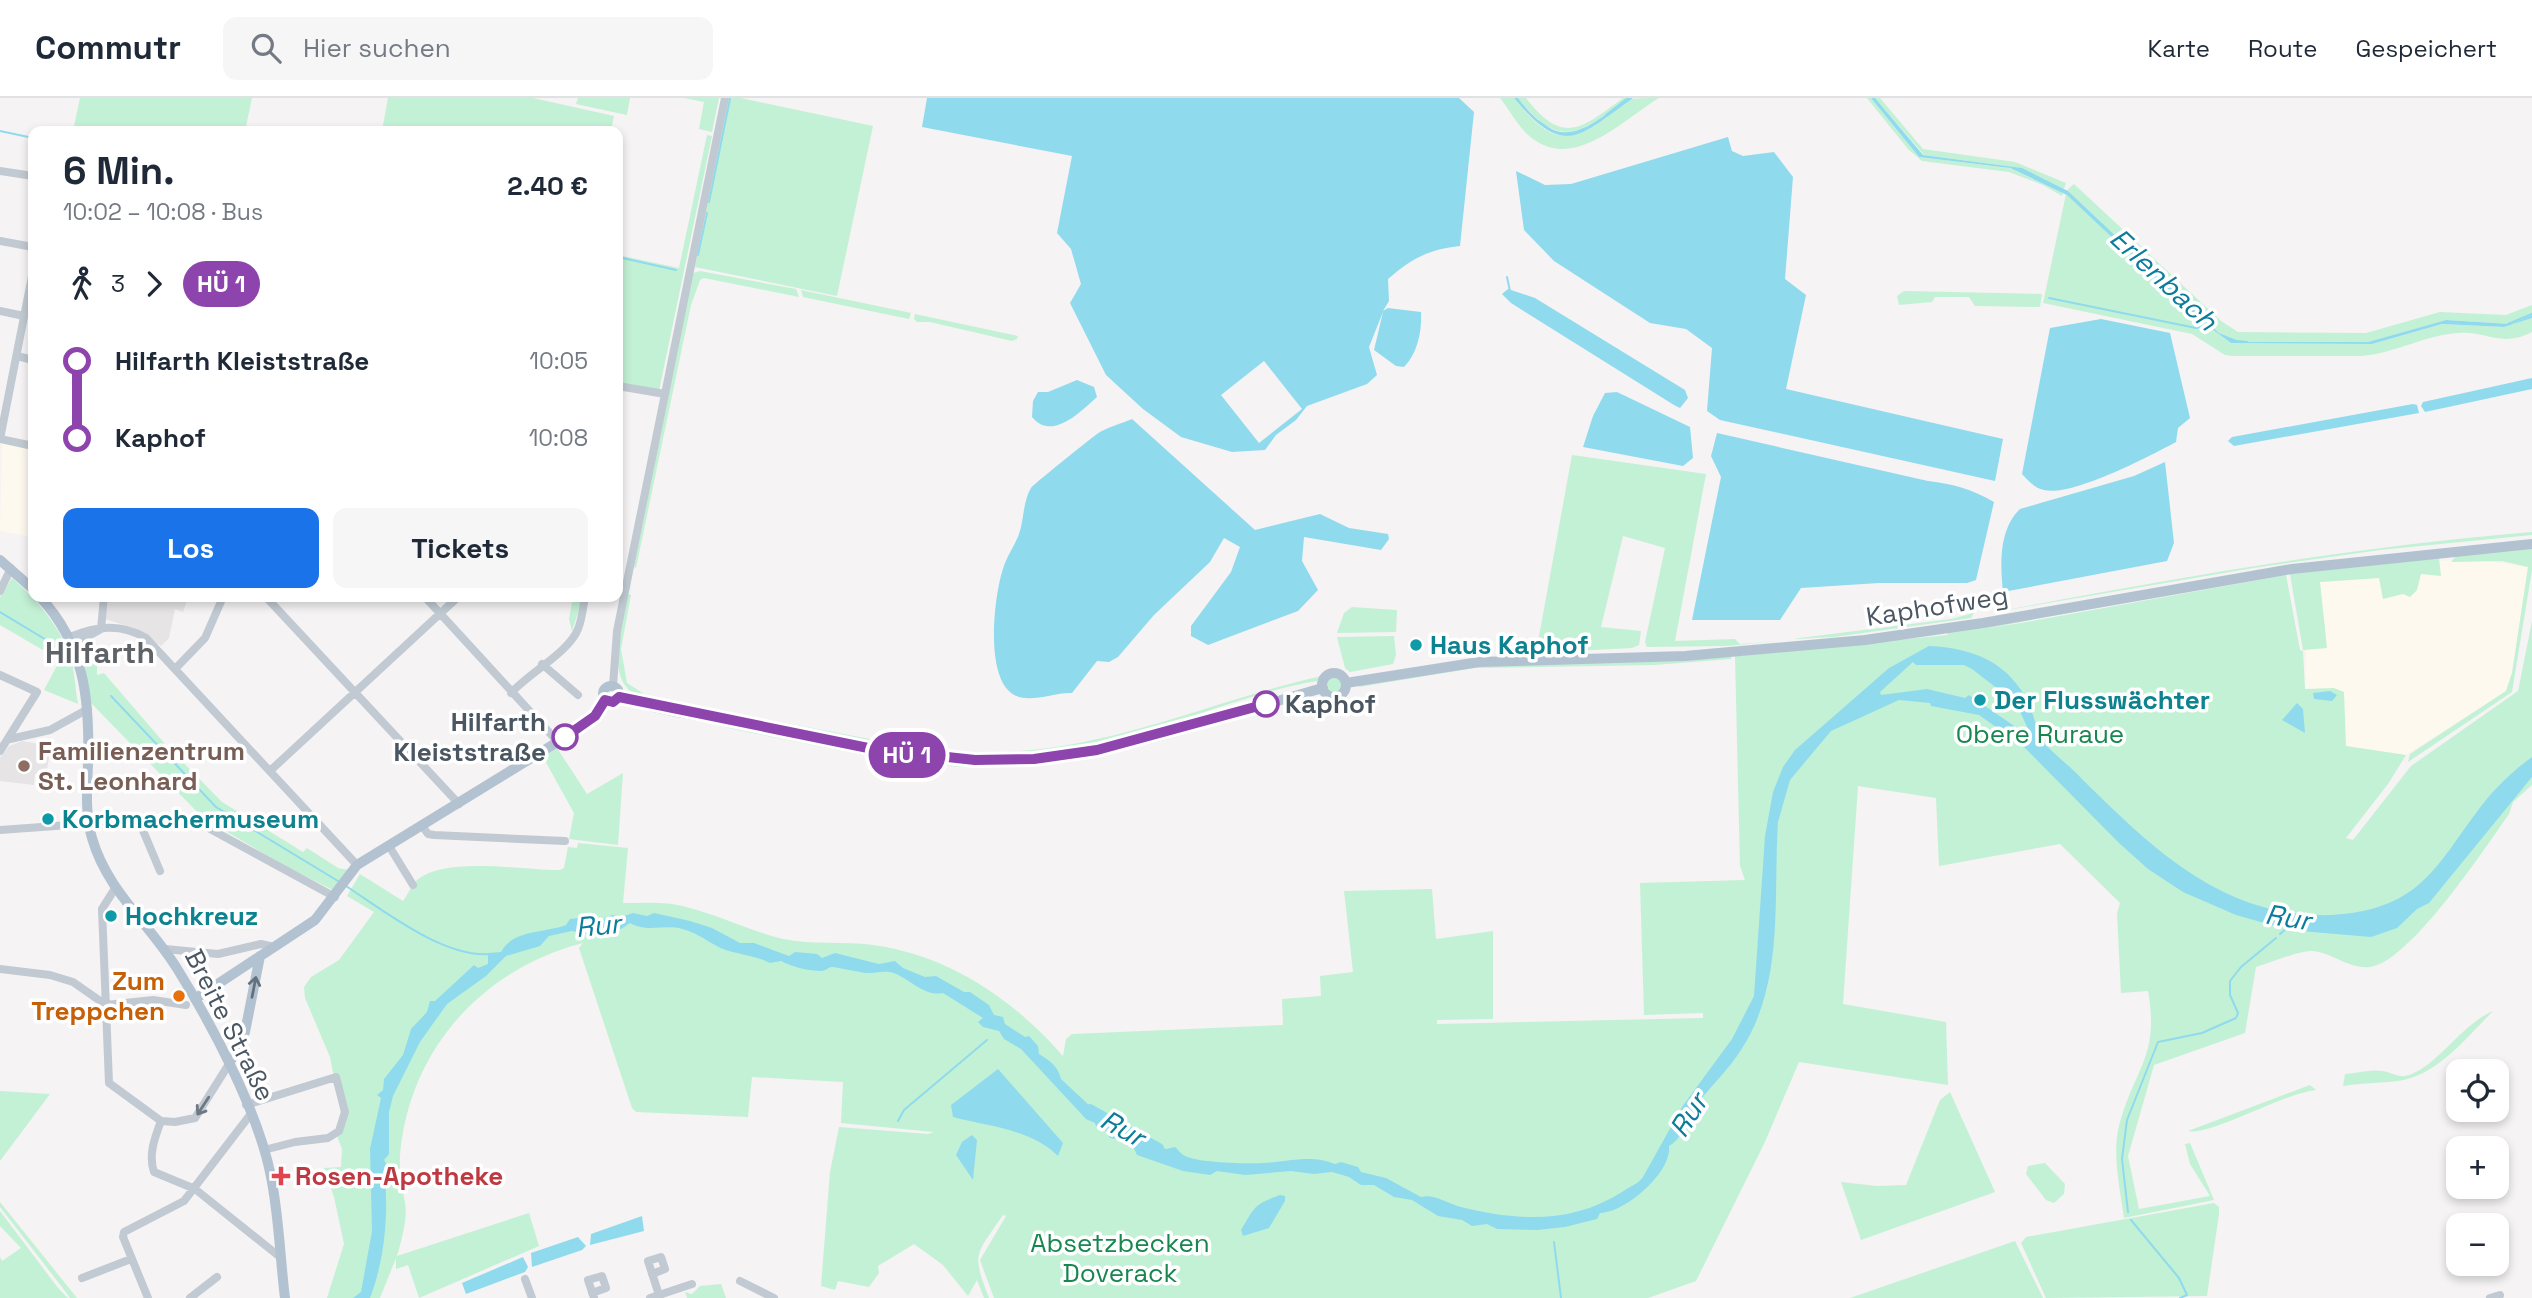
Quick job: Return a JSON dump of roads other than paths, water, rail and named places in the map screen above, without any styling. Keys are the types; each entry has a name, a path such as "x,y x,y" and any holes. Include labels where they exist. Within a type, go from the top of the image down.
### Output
{"main road":[{"name":"Kaphofweg","path":"1346,683 1479,662 1685,656 1865,640 1983,623 2292,569 2532,544"},
{"path":"0,560 28,584"},
{"name":"Breite Straße","path":"44,602 72,640 82,667 88,709 89,827 102,869 114,890 165,949 190,1002 229,1064 264,1150 272,1180 285,1298"},
{"name":"Kaphofweg","path":"1331,674 1340,675 1346,683 1344,692 1336,697 1326,694 1322,688 1325,678 1331,674"},
{"path":"190,1002 315,920 354,870 558,742 595,716 605,700 603,692 613,686 618,690 619,697 613,702 605,700"},
{"name":"Kaphofweg","path":"619,697 887,752 994,760 1066,755 1115,747 1322,688"},
{"path":"229,1064 245,1032 260,956"}],"street":[{"path":"623,601 725,98"},
{"path":"0,171 28,175"},
{"path":"0,241 28,246"},
{"path":"28,296 0,439 28,445"},
{"path":"0,311 24,316"},
{"path":"17,356 28,359"},
{"path":"623,387 665,394"},
{"path":"0,591 11,568"},
{"path":"101,629 104,602"},
{"path":"176,668 205,638 221,602"},
{"path":"271,602 459,804"},
{"path":"429,602 558,742"},
{"path":"271,770 452,602"},
{"path":"511,693 542,664 553,658 578,630 584,602"},
{"path":"613,686 617,631 623,602"},
{"path":"72,640 93,628 116,627 136,633 176,668 271,770 354,870"},
{"path":"542,664 578,695"},
{"path":"0,675 37,692 10,739 0,750"},
{"path":"10,739 50,730 88,709"},
{"path":"0,830 177,820 209,827 337,894"},
{"path":"139,821 160,871"},
{"path":"423,827 428,834 434,835 565,841"},
{"path":"389,846 413,885"},
{"path":"114,890 102,909 109,1083 161,1121 175,1122 195,1118 229,1064"},
{"path":"165,949 218,954 261,944 274,947"},
{"path":"0,969 63,978 106,1005 153,1000 190,1002"},
{"path":"148,1298 123,1237 124,1232 130,1226 171,1210 195,1189 248,1110 336,1077 345,1111 339,1131 328,1138 295,1142 264,1150"},
{"path":"161,1121 151,1163 154,1171 195,1189 280,1257"},
{"path":"82,1278 131,1259"},
{"path":"652,1274 656,1297 692,1284"},
{"path":"190,1298 217,1277"},
{"path":"525,1279 532,1298"},
{"path":"740,1281 774,1298"},
{"path":"2490,1298 2500,1295"}],"water":[{"path":"927,98 1459,98 1474,112 1460,246 1421,256 1388,279 1389,301 1383,311 1388,308 1421,312 1418,341 1409,361 1404,367 1396,366 1374,350 1383,312 1369,347 1377,375 1367,384 1307,406 1296,420 1276,435 1265,450 1232,452 1181,437 1143,409 1106,375 1070,303 1081,284 1071,249 1057,233 1072,156 922,127","holes":["1264,361 1302,409 1259,443 1221,395"]},
{"path":"1514,98 1518,98 1547,126 1559,132 1572,132 1584,128 1633,98 1599,123 1572,136 1559,135 1546,129"},
{"path":"1871,98 1875,98 1923,155 2022,168 2068,191 2219,333 2242,342 2368,342 2446,320 2511,324 2532,315 2532,318 2504,327 2442,324 2372,344 2231,343 2201,321 2067,195 2010,168 1919,157"},
{"path":"1728,137 1732,151 1743,156 1774,152 1793,177 1785,279 1806,295 1786,389 2003,439 1995,481 1720,420 1707,411 1712,348 1686,329 1650,323 1554,261 1524,230 1516,171 1545,185 1571,184"},
{"path":"1508,289 1535,298 1685,390 1688,398 1680,408 1674,405 1511,303 1502,294"},
{"path":"2101,319 2170,333 2190,418 2178,428 2176,442 2130,465 2073,487 2057,491 2040,489 2022,474 2050,328"},
{"path":"2532,378 2532,389 2425,412 2421,406 2423,402"},
{"path":"1077,380 1094,387 1097,397 1074,417 1048,426 1040,424 1032,417 1033,401 1038,392 1048,392"},
{"path":"1617,392 1690,427 1693,458 1683,466 1583,447 1593,416 1605,393"},
{"path":"2417,405 2419,413 2234,446 2228,441 2232,437"},
{"path":"1132,419 1255,530 1320,514 1349,528 1388,534 1389,539 1381,550 1304,537 1302,561 1318,590 1298,611 1208,645 1191,636 1191,626 1231,572 1240,547 1224,538 1210,562 1154,615 1118,657 1109,662 1097,661 1072,693 1031,698 1016,696 1002,682 997,667 995,611 1001,576 1019,534 1028,493 1034,485 1097,434"},
{"path":"1717,433 1954,486 1994,502 1976,580 1967,583 1879,583 1801,588 1780,620 1692,620 1721,477 1711,456"},
{"path":"2165,462 2174,543 2167,561 2003,592 2002,547 2008,526 2020,509 2134,476"},
{"path":"1929,646 1960,650 1988,660 2011,678 2021,690 2046,745 2135,830 2193,875 2224,892 2257,905 2293,913 2353,913 2384,905 2403,896 2422,882 2439,864 2495,790 2532,757 2532,777 2429,903 2417,909 2397,928 2371,937 2289,930 2236,915 2183,892 2148,869 2023,746 1979,715 1931,706 1930,703 1899,700 1831,731 1790,780 1778,822 1774,940 1765,997 1741,1050 1693,1109 1679,1138 1669,1146 1663,1168 1645,1190 1621,1206 1600,1213 1597,1219 1537,1230 1497,1229 1487,1224 1472,1226 1462,1220 1438,1216 1412,1200 1394,1197 1374,1185 1361,1185 1349,1177 1332,1172 1314,1174 1291,1171 1245,1175 1217,1171 1210,1175 1183,1171 1137,1155 1131,1142 1110,1138 1105,1130 1097,1129 1095,1123 1086,1119 1021,1049 1004,1039 999,1031 983,1027 978,1022 983,1018 943,993 930,993 894,973 864,973 831,967 816,971 781,961 770,963 721,948 691,932 630,923 621,929 597,927 582,933 572,931 549,936 540,946 506,956 486,976 447,1004 420,1042 393,1096 389,1112 389,1154 384,1160 387,1165 385,1226 377,1278 370,1298 353,1298 361,1292 372,1231 370,1149 381,1098 377,1095 383,1090 384,1079 403,1055 411,1029 427,1012 430,1001 435,1001 474,965 478,968 488,964 488,953 501,952 513,939 522,935 558,928 566,925 570,919 594,916 599,921 612,915 621,917 633,913 647,916 654,913 690,921 712,928 740,943 754,943 789,956 795,952 817,954 822,958 835,953 879,964 895,961 903,968 925,977 936,976 964,992 970,992 989,1005 994,1015 1003,1017 1005,1024 1025,1037 1029,1036 1038,1046 1039,1054 1056,1067 1061,1079 1106,1121 1136,1138 1166,1149 1175,1147 1187,1157 1232,1163 1308,1159 1335,1164 1341,1162 1358,1167 1361,1172 1386,1178 1421,1197 1431,1196 1461,1207 1503,1215 1544,1217 1584,1210 1636,1184 1643,1177 1682,1107 1732,1039 1754,996 1765,836 1773,792 1783,767 1795,750 1889,668","holes":["1913,662 1916,665 1964,665 1972,669 2016,703 2029,731 2023,732 1969,695 1965,698 1927,689 1881,695 1880,692"]},
{"path":"2330,691 2337,695 2332,701 2314,699 2313,693"},
{"path":"2297,703 2303,709 2305,733 2282,720"},
{"path":"998,1069 1063,1143 1058,1156 1048,1147 1023,1135 953,1117 951,1105"},
{"path":"972,1135 977,1140 973,1180 956,1155 962,1142"},
{"path":"1280,1195 1285,1196 1285,1201 1269,1228 1243,1236 1241,1230 1256,1208 1264,1201"},
{"path":"642,1216 644,1231 590,1245 591,1234"},
{"path":"578,1237 586,1246 582,1250 532,1267 531,1253"},
{"path":"523,1257 528,1267 525,1272 466,1294 462,1283"}],"waterway":[{"name":"Erlenbach","path":"1606,115 1628,98"},
{"path":"709,202 730,99"},
{"name":"Erlenbach","path":"1538,121 1551,130"},
{"path":"0,131 28,137"},
{"path":"698,255 707,213"},
{"path":"623,258 676,270"},
{"path":"1507,277 1510,291"},
{"path":"2049,298 2196,328 2206,326"},
{"name":"Erlenbach","path":"2508,324 2532,314"},
{"name":"Erlenbach","path":"2236,341 2247,342"},
{"path":"0,612 53,644"},
{"path":"111,696 216,807 338,881"},
{"path":"346,886 396,920 434,941 453,949 490,954"},
{"path":"2280,934 2287,928"},
{"path":"2128,1212 2122,1159 2127,1120 2158,1042 2202,1033 2236,1018 2238,1013 2230,995 2230,981 2241,967 2276,938"},
{"path":"898,1121 904,1110 987,1040"},
{"name":"Rur","path":"1090,1109 1159,1148"},
{"path":"2131,1220 2179,1278 2187,1295 2180,1298"},
{"path":"1554,1242 1561,1298"}],"place":[{"name":"Haus Kaphof","path":"1416,645"},
{"name":"Der Flusswächter","path":"1980,700"},
{"name":"Kaphof","path":"1266,704"},
{"name":"Hilfarth Kleiststraße","path":"565,737"},
{"name":"Familienzentrum St. Leonhard","path":"24,766"},
{"name":"Korbmachermuseum","path":"48,819"},
{"name":"Hochkreuz","path":"111,916"},
{"name":"Zum Treppchen","path":"179,996"},
{"name":"Rosen-Apotheke","path":"281,1176"}],"district":[{"name":"Hilfarth","path":"100,653"}],"park label":[{"name":"Obere Ruraue","path":"2040,734"},
{"name":"Absetzbecken Doverack","path":"1120,1258"}]}
